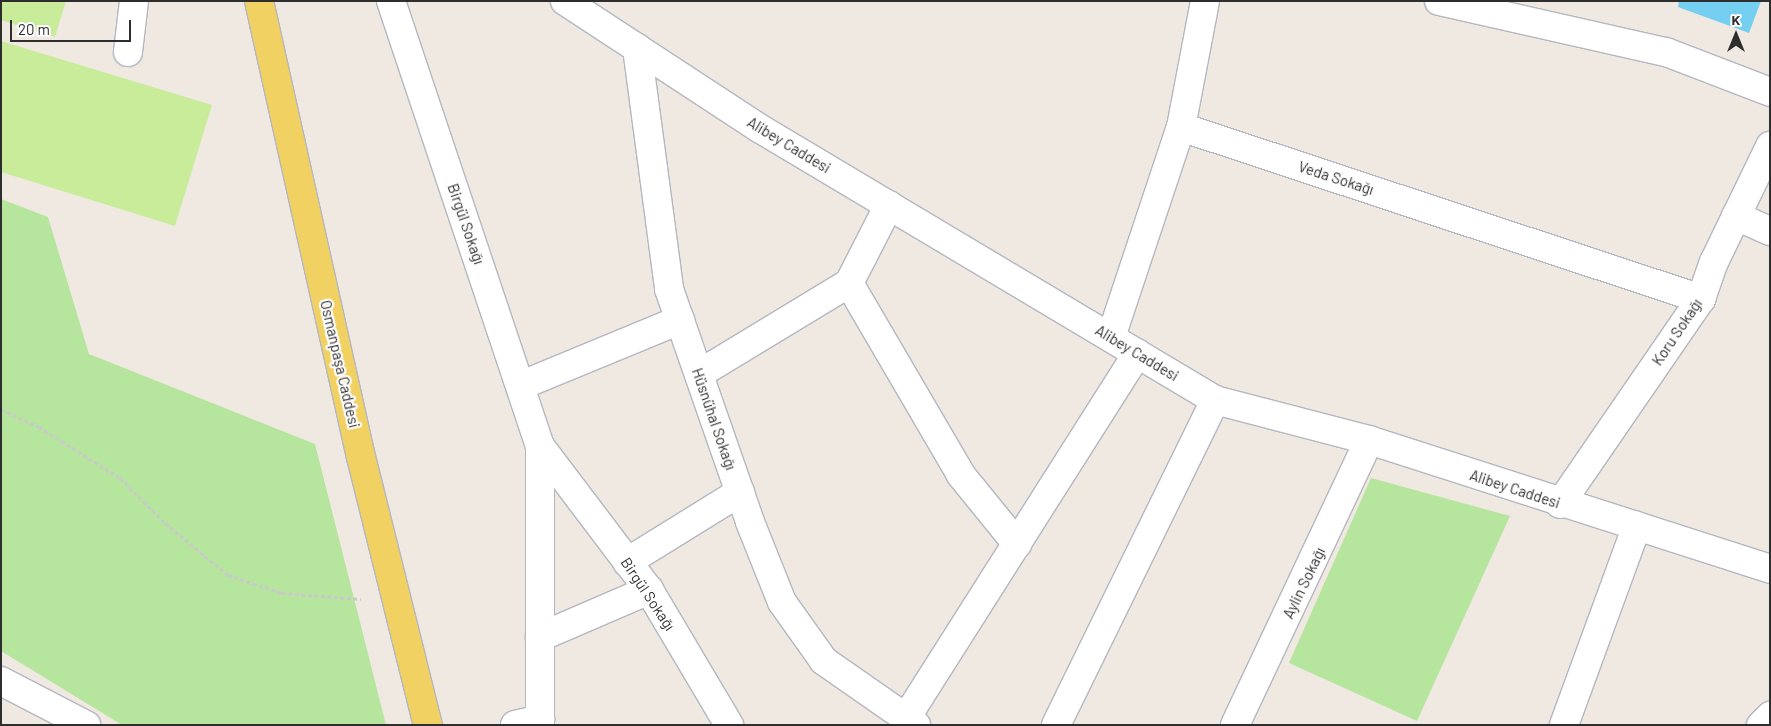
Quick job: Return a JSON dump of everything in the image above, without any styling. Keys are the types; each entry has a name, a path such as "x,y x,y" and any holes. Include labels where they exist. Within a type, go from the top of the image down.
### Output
{"main road":[{"name":"Osmanpaşa Caddesi","path":"259,1 397,602 428,725"}],"street":[{"path":"128,52 134,1"},
{"name":"Birgül Sokağı","path":"391,1 522,385 540,446 540,636 532,723"},
{"name":"Alibey Caddesi","path":"564,1 889,205 1215,400 1369,440 1560,504 1770,569"},
{"path":"1111,337 1181,127 1205,1"},
{"path":"1439,1 1666,52 1770,92"},
{"name":"Hüsnühal Sokağı","path":"637,48 669,289 740,492 782,602 824,661 911,721"},
{"name":"Veda Sokağı","path":"1181,127 1701,299"},
{"name":"Koru Sokağı","path":"1560,504 1701,299 1736,216 1770,146"},
{"path":"699,374 849,283 889,205"},
{"path":"1736,216 1770,231"},
{"path":"849,283 961,474 1016,544"},
{"path":"522,385 680,320"},
{"path":"911,721 1016,544 1138,353"},
{"path":"1056,725 1215,400"},
{"name":"Aylin Sokağı","path":"1235,725 1369,440"},
{"name":"Birgül Sokağı","path":"540,446 649,590 730,725"},
{"path":"627,562 740,492"},
{"path":"1564,725 1636,526"},
{"path":"540,636 649,590"},
{"path":"1,681 86,725"},
{"path":"1761,725 1770,716"}],"path":[{"path":"1,409 120,478 164,523 228,575 282,593 397,602"}],"green space":[{"path":"1,1 66,1 55,37 1,20"},
{"path":"1,41 212,105 175,226 1,172"},
{"path":"1,199 48,217 89,354 315,444 386,725 122,725 1,651"},
{"path":"1371,478 1510,516 1417,721 1289,663"}],"water":[{"path":"1679,1 1761,1 1749,33 1678,7"}]}
